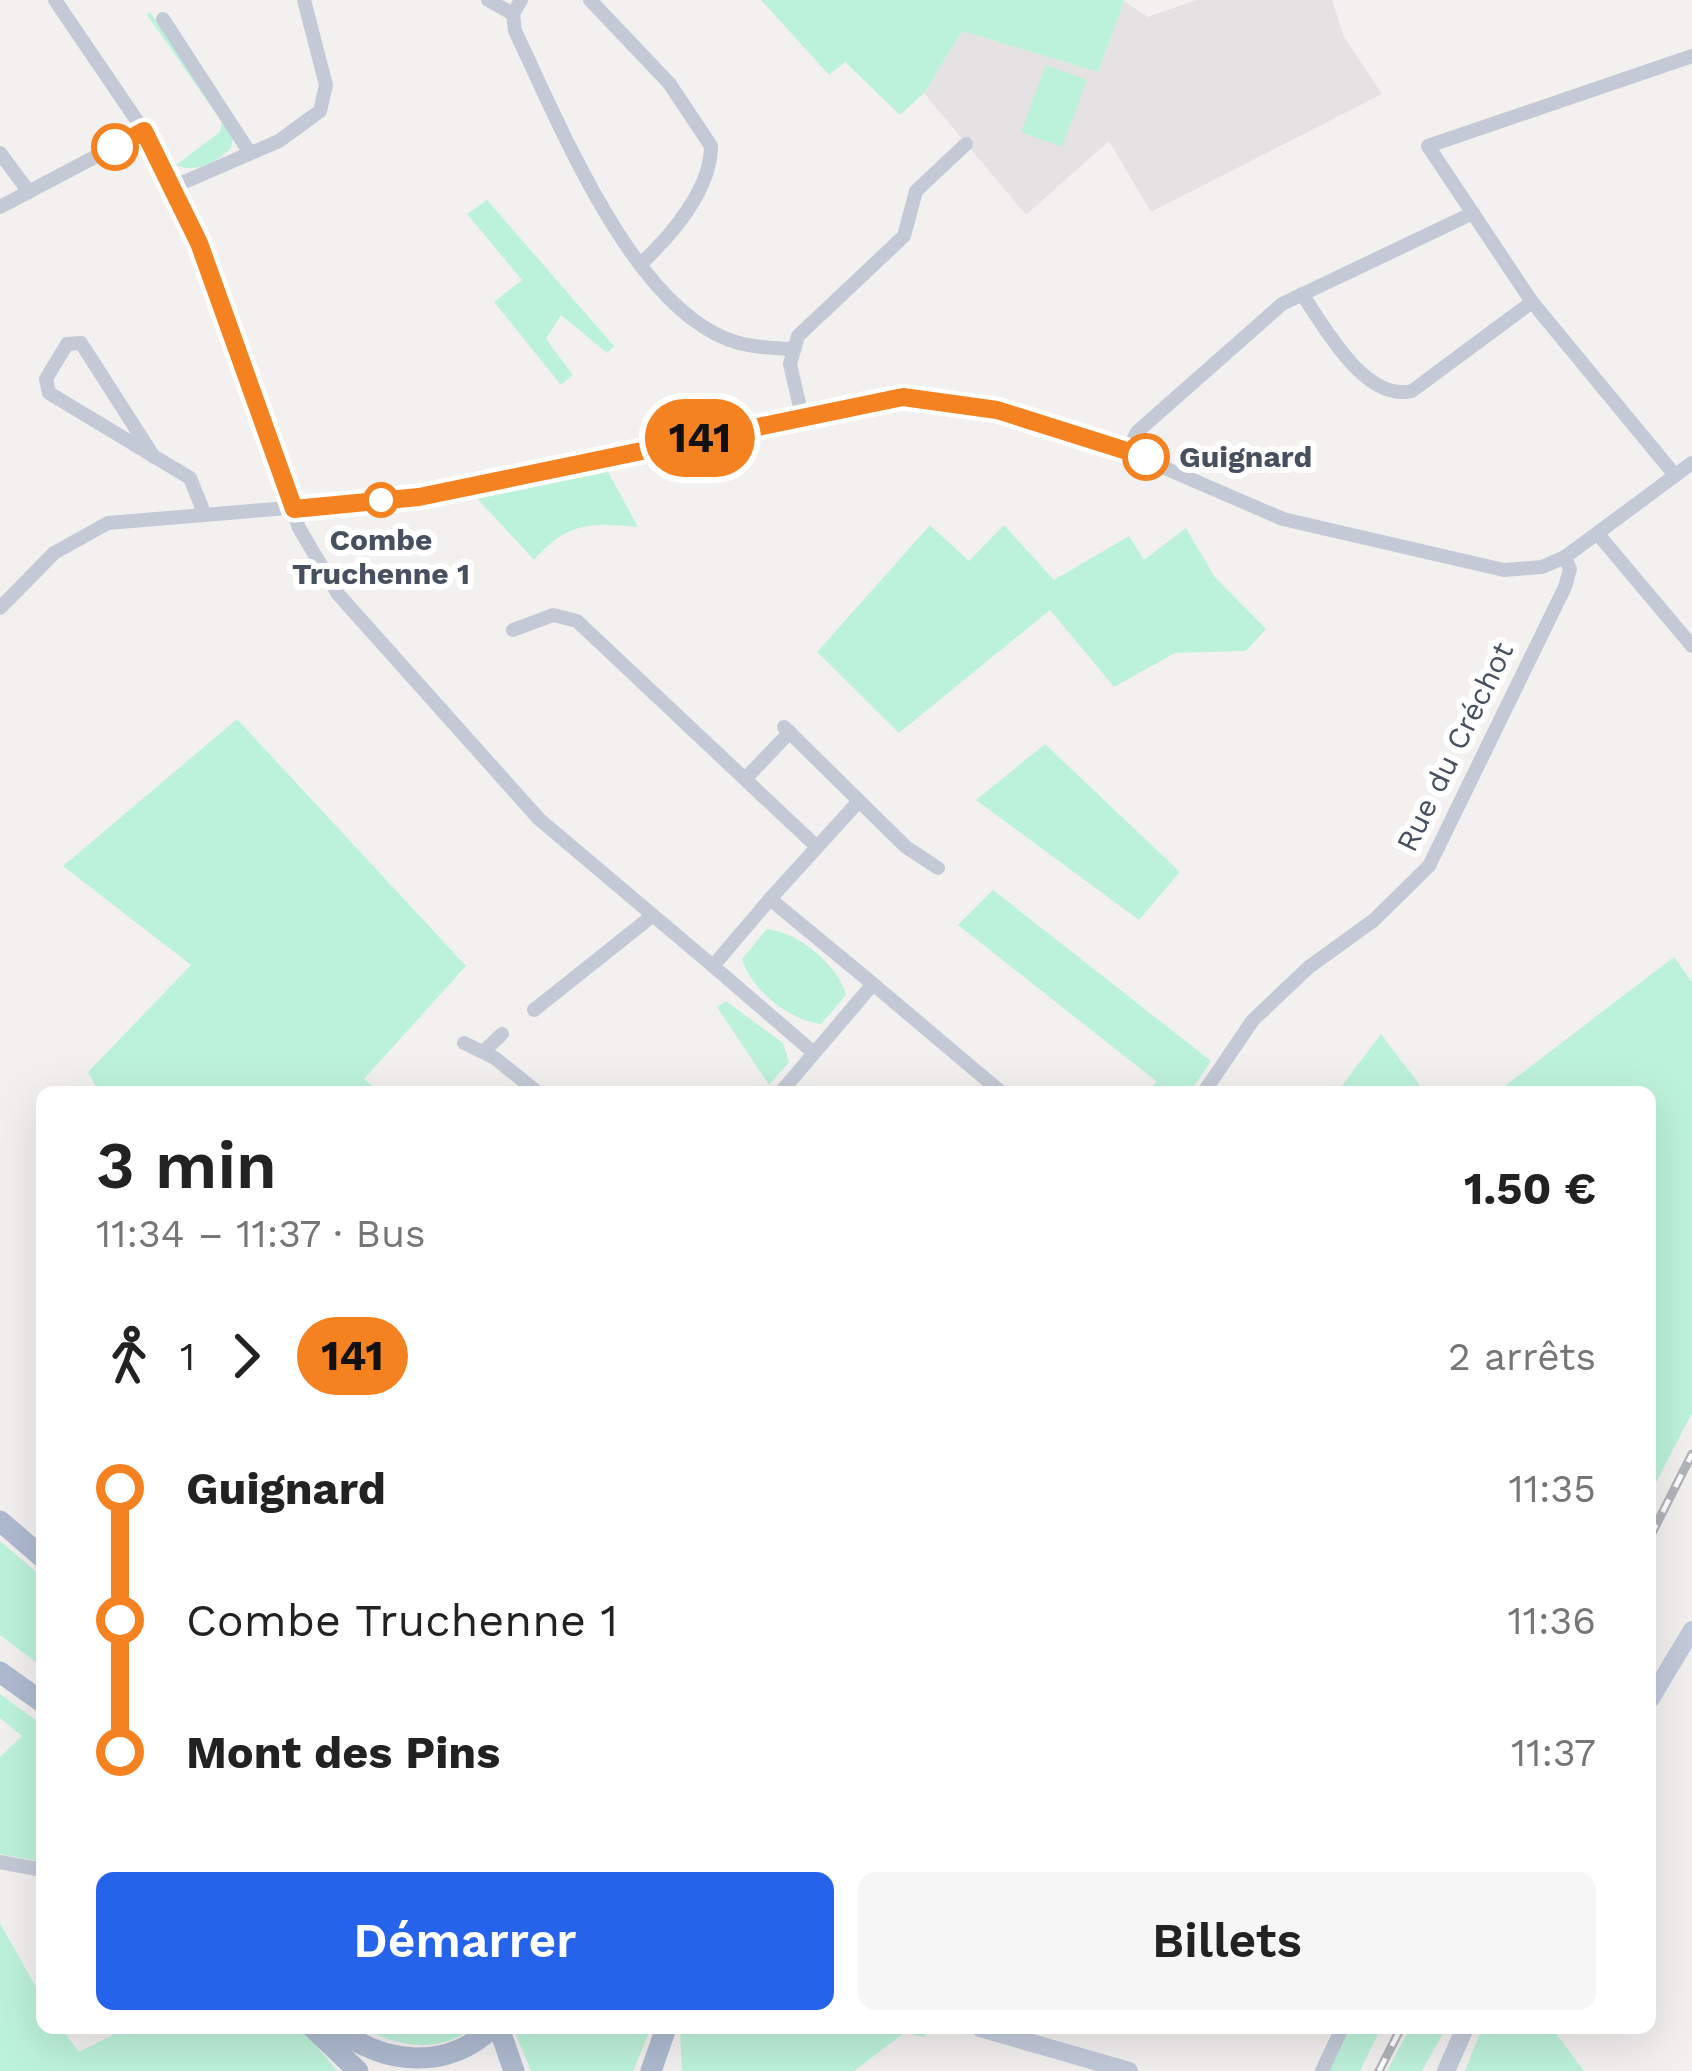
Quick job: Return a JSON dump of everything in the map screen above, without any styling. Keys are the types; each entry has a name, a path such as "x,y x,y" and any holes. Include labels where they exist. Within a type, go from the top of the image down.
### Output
{"main road":[{"path":"0,1521 36,1552"},
{"path":"1656,1690 1692,1630"},
{"path":"0,1672 36,1698"},
{"path":"319,2034 358,2071"},
{"path":"347,2034 379,2052 417,2060 467,2048 487,2034"},
{"path":"498,2034 514,2071"},
{"path":"660,2064 665,2034"},
{"path":"1001,2034 1129,2071"},
{"path":"1446,2071 1462,2034"}],"street":[{"path":"55,0 175,185 294,509 322,570 356,616 539,819 814,1053"},
{"path":"175,185 315,118 324,103 326,85 304,0"},
{"path":"488,0 517,7 515,31 595,196 641,264 710,330 739,343 791,350"},
{"path":"590,0 669,83 711,146 705,176 674,230 641,264"},
{"path":"163,19 250,153"},
{"path":"1674,474 1532,302 1428,146 1692,56"},
{"path":"0,208 144,131"},
{"path":"802,416 791,350 798,336 904,236 916,191 966,144"},
{"path":"0,152 29,192"},
{"path":"1129,449 1154,418 1282,304 1473,213"},
{"path":"1302,294 1376,386 1397,394 1412,391 1532,302"},
{"path":"154,457 81,343 67,344 46,379 49,393 194,483 206,515"},
{"path":"0,608 40,566 83,533 108,523 419,497 884,399 943,399 1129,449 1283,519 1523,572 1565,557 1692,464"},
{"path":"1597,533 1692,646"},
{"name":"Rue du Créchot","path":"1208,1086 1253,1020 1309,968 1374,920 1429,866 1565,587 1570,569 1565,557"},
{"path":"513,630 548,616 572,618 817,846"},
{"path":"747,777 787,729 905,847 938,868"},
{"path":"713,966 859,801"},
{"path":"770,899 994,1086"},
{"path":"534,1010 652,916"},
{"path":"786,1086 873,984"},
{"path":"484,1051 502,1034"},
{"path":"464,1043 484,1051 529,1086"},
{"path":"0,1862 36,1869"},
{"path":"1322,2071 1339,2034"}],"shaded area":[{"path":"1196,0 1332,0 1344,37 1382,94 1151,212 1109,141 1026,215 924,93 962,31 1098,72 1124,1 1148,17"}],"green space":[{"path":"761,0 1124,1 1098,72 962,31 924,93 900,115 845,62 829,75"},
{"path":"150,12 234,134 231,148 205,165 176,165 220,132 222,122 147,15"},
{"path":"1046,65 1087,80 1062,147 1021,132"},
{"path":"487,200 614,346 607,353 561,315 546,339 573,375 561,385 494,302 522,280 467,214"},
{"path":"607,470 638,527 581,528 558,538 534,560 473,494"},
{"path":"930,525 969,561 1004,525 1054,580 1129,536 1144,560 1186,528 1214,576 1266,629 1246,651 1175,653 1114,687 1050,610 899,733 817,652"},
{"path":"237,719 466,966 364,1079 373,1086 96,1086 88,1072 191,965 63,866"},
{"path":"1045,744 1180,872 1139,920 976,800"},
{"path":"993,890 1211,1061 1194,1086 1153,1086 1156,1081 958,925"},
{"path":"767,929 804,943 842,984 846,995 821,1024 785,1010 747,971 742,959"},
{"path":"1674,957 1692,982 1692,1413 1656,1482 1656,1086 1505,1086"},
{"path":"726,1001 783,1043 789,1062 769,1085 717,1007"},
{"path":"1381,1034 1420,1086 1342,1086"},
{"path":"0,1541 36,1572 36,1662 0,1635"},
{"path":"0,1694 36,1721 36,1861 0,1854 0,1757 22,1736 0,1718"},
{"path":"0,1923 36,1987 36,2034 66,2034 79,2052 114,2034 307,2034 337,2071 0,2071"},
{"path":"377,2034 463,2034 433,2044"},
{"path":"516,2034 648,2034 633,2071 531,2071"},
{"path":"680,2034 903,2034 854,2071 682,2071"},
{"path":"1345,2034 1378,2034 1360,2071 1328,2071"},
{"path":"1407,2034 1443,2034 1422,2071 1387,2071"},
{"path":"1480,2034 1556,2034 1584,2071 1465,2071"}],"railway":[{"path":"1656,1525 1692,1454"},
{"path":"1379,2071 1398,2034"}],"bus line":[{"name":"141","path":"115,147 144,131 175,185 294,509 419,497 903,397 997,410 1146,457"}],"place":[{"name":"Guignard","path":"1146,457"},
{"name":"Combe Truchenne 1","path":"381,500"}]}
